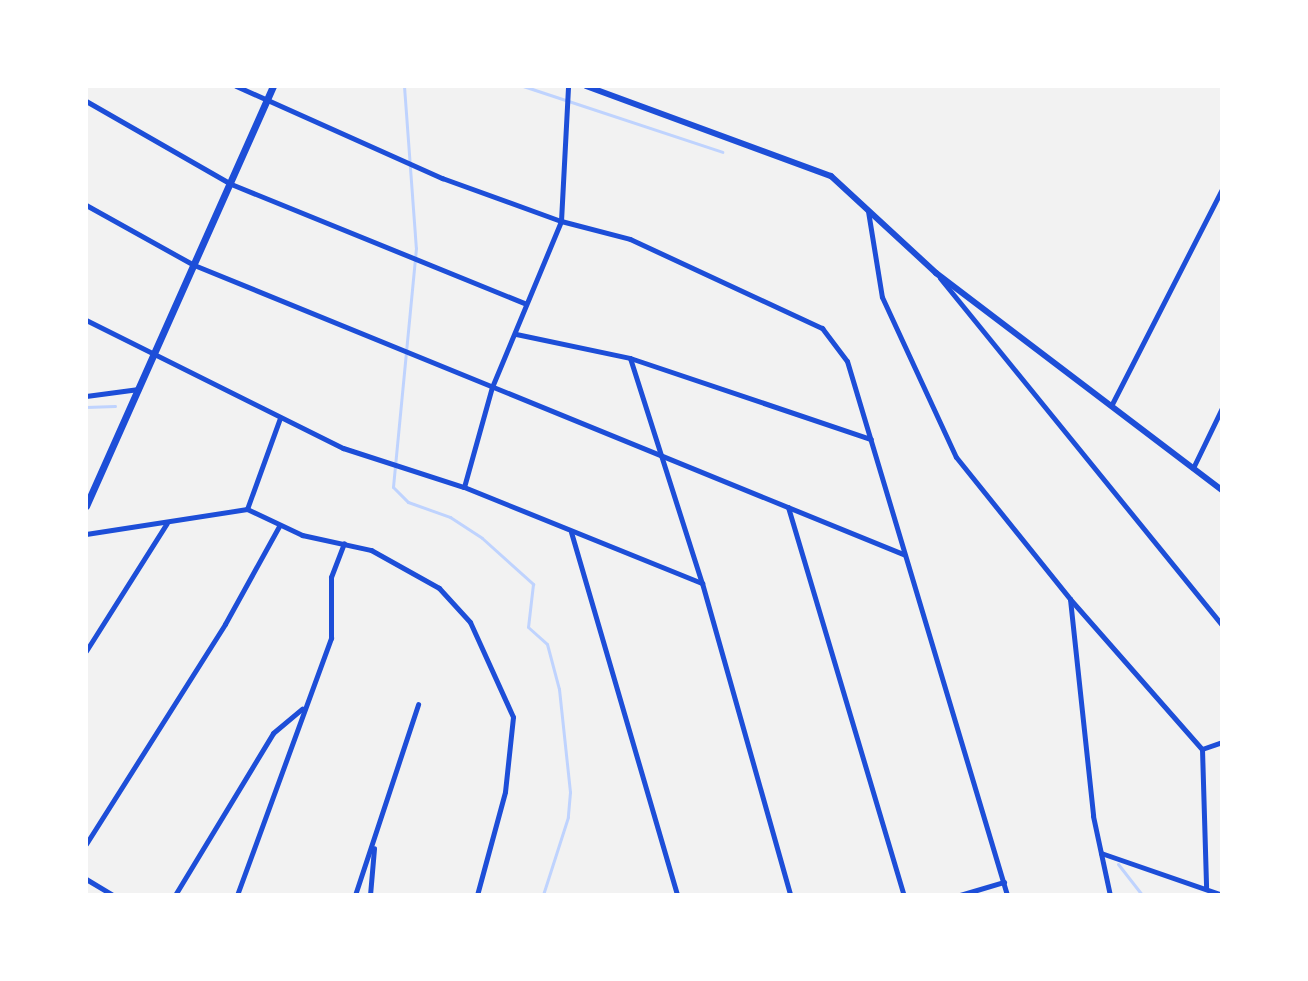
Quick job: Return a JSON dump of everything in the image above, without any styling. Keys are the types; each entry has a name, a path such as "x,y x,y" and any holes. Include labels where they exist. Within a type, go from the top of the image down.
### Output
{"main road":[{"path":"86,506 156,355 273,86"}],"street":[{"path":"236,86 265,103 442,178 561,221 630,239 822,328 847,361 1007,895"},
{"path":"464,487 492,387 561,221 568,86"},
{"path":"586,86 810,166 843,185 936,273 1222,490"},
{"path":"86,101 231,184 526,304"},
{"path":"1112,404 1222,189"},
{"path":"86,205 194,265 903,554"},
{"path":"867,210 882,297 944,437 1070,599 1202,749 1206,887"},
{"path":"936,273 1222,625"},
{"path":"86,320 343,448 464,487 702,583"},
{"path":"516,334 630,358 871,439"},
{"path":"630,358 702,583 790,895"},
{"path":"86,396 140,389"},
{"path":"1193,468 1222,408"},
{"path":"247,509 280,418"},
{"path":"788,506 904,895"},
{"path":"86,534 247,509 279,526 396,561 439,588 470,622 509,703 514,734 509,769 477,895"},
{"path":"86,651 167,522"},
{"path":"86,844 225,624 279,526"},
{"path":"571,532 677,895"},
{"path":"237,895 331,638 331,577 344,543"},
{"path":"1070,599 1100,853 1110,895"},
{"path":"355,895 418,704"},
{"path":"175,895 273,733 303,708"},
{"path":"1202,749 1222,742"},
{"path":"370,895 374,841"},
{"path":"1100,853 1222,895"},
{"path":"86,879 113,895"},
{"path":"960,895 1004,882"}],"waterway":[{"path":"404,86 416,248 393,487 408,502 450,517 482,538 533,584 528,627 547,644 559,689 570,792 568,817 543,895"},
{"path":"523,86 722,152"},
{"path":"86,407 115,406"},
{"path":"1118,864 1142,895"}]}
